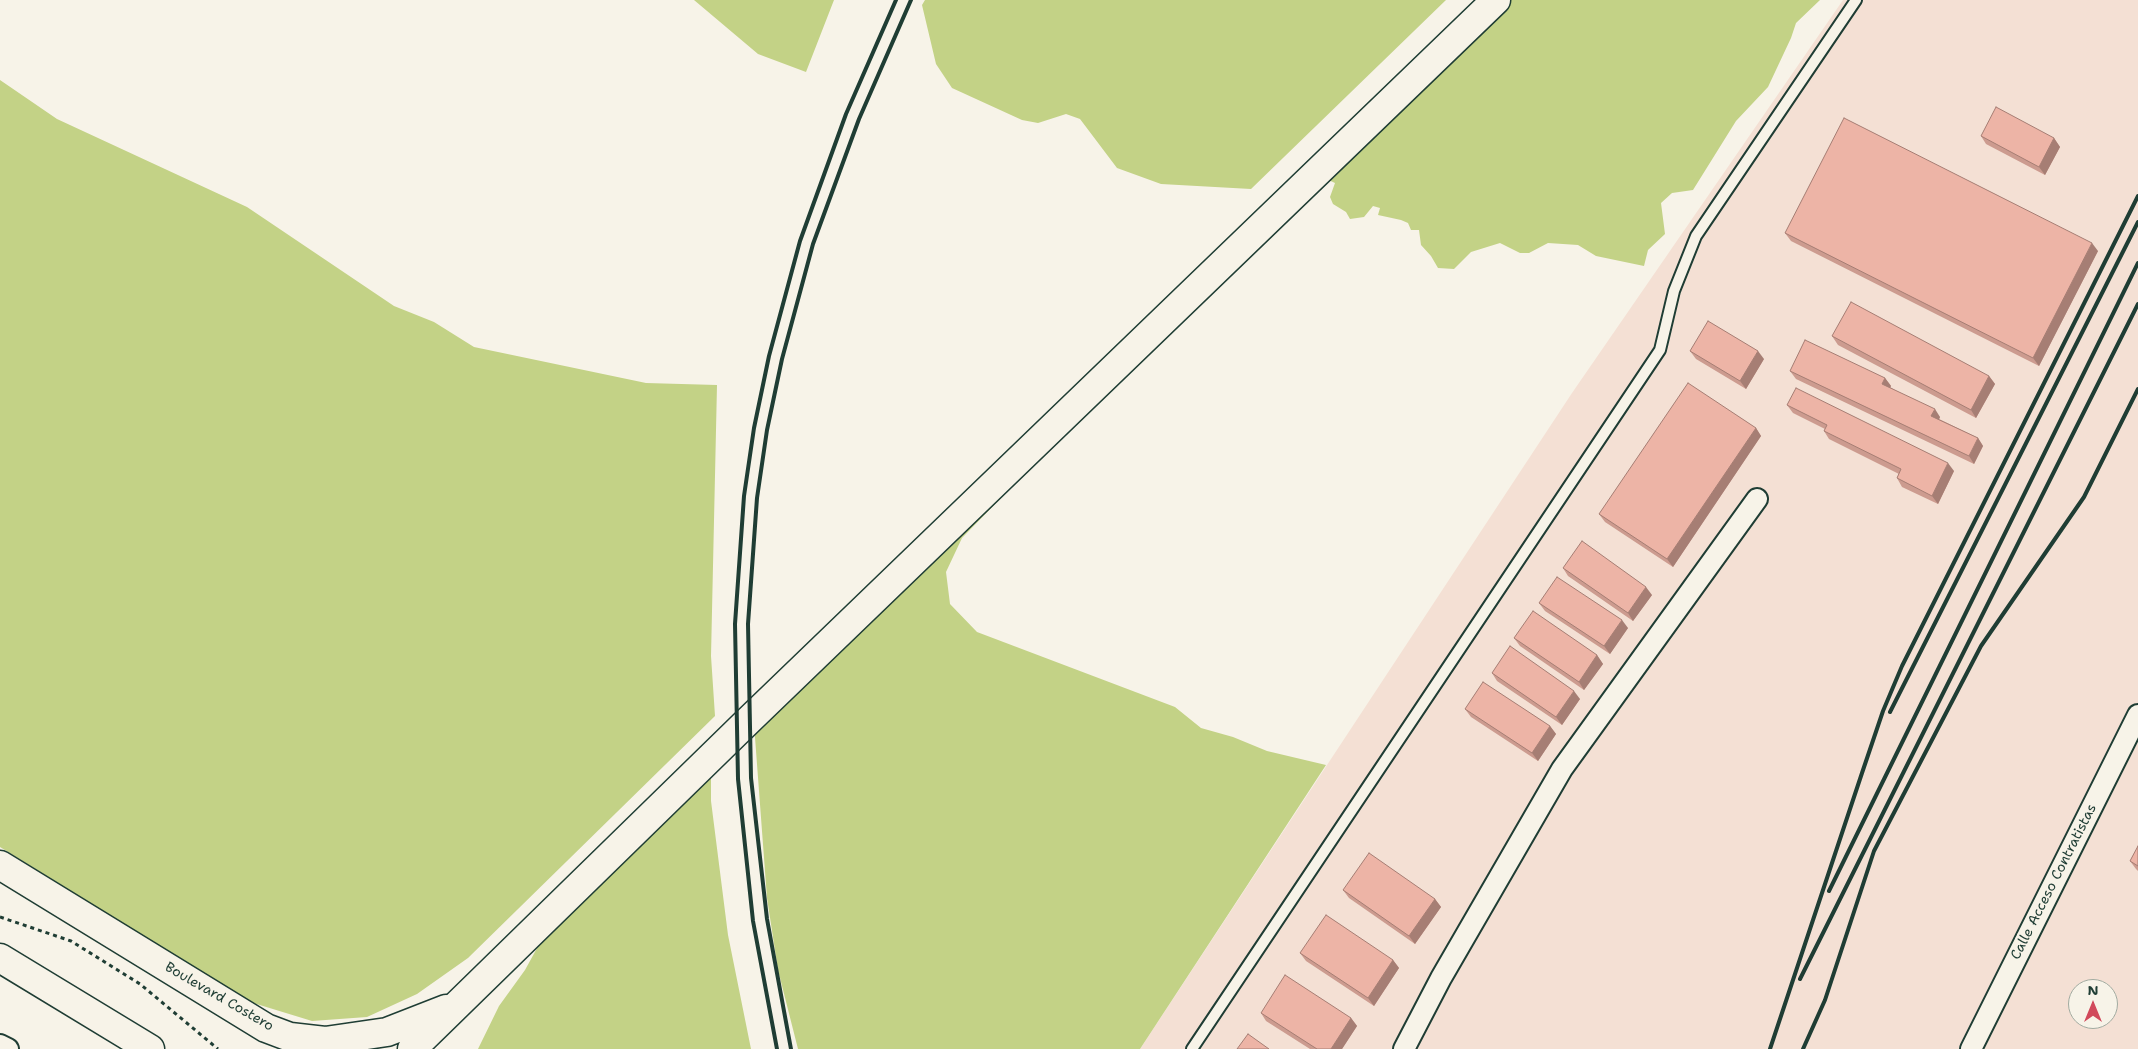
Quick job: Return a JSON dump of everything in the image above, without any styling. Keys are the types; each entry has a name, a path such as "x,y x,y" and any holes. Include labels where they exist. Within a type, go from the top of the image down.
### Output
{"main road":[{"path":"412,1049 749,720 1496,0"},
{"name":"Boulevard Costero","path":"0,865 266,1028 290,1036 329,1045 387,1032 459,1004"},
{"path":"0,958 150,1049"},
{"path":"266,1049 273,1043 290,1036"}],"street":[{"path":"1404,1049 1441,978 1562,769 1757,499"},
{"name":"Calle Acceso Contratistas","path":"1971,1049 2138,714"},
{"path":"0,1045 8,1049"}],"lane":[{"path":"1192,1049 1660,350 1674,291 1696,236 1856,0"}],"path":[{"path":"0,917 71,941 140,984 218,1049"}],"shaded area":[{"path":"1843,0 2138,0 2138,1049 1140,1049 1572,393"}],"green space":[{"path":"694,0 834,0 806,72 758,54"},
{"path":"925,0 1446,0 1251,189 1161,184 1117,168 1080,119 1066,114 1038,123 1022,120 952,88 936,64 922,5"},
{"path":"1503,0 1820,0 1796,23 1768,87 1736,121 1693,190 1672,193 1661,203 1665,234 1648,250 1644,266 1596,256 1578,245 1548,243 1529,253 1520,253 1500,243 1471,252 1454,269 1438,268 1431,256 1421,245 1419,230 1411,230 1408,223 1401,220 1378,215 1380,208 1373,206 1364,217 1350,219 1346,212 1333,204 1330,197 1335,183 1322,177"},
{"path":"0,80 57,119 247,207 394,306 434,322 474,347 646,383 717,385 711,656 715,716 468,958 417,994 367,1017 312,1021 250,1002 0,847"},
{"path":"1100,396 962,538 946,572 950,604 977,632 1175,707 1201,728 1233,737 1267,751 1326,765 1140,1049 798,1049 778,970 767,898 754,724"},
{"path":"711,764 711,801 728,935 751,1049 478,1049 499,1006 525,970 547,930"}],"building":[{"path":"1996,107 2054,138 2039,167 1981,136"},
{"path":"1844,118 2092,243 2033,358 1785,233"},
{"path":"1851,302 1989,376 1971,410 1832,336"},
{"path":"1708,321 1758,351 1740,381 1690,351"},
{"path":"1805,340 1885,378 1882,384 1935,409 1931,416 1978,438 1969,456 1790,371"},
{"path":"1688,383 1756,428 1667,559 1599,514"},
{"path":"1796,388 1948,463 1932,496 1897,478 1901,469 1824,431 1827,425 1787,405"},
{"path":"1582,541 1646,587 1628,613 1563,568"},
{"path":"1557,577 1622,620 1604,646 1539,603"},
{"path":"1533,611 1597,655 1579,682 1514,638"},
{"path":"1510,646 1574,691 1556,717 1492,673"},
{"path":"1483,682 1550,726 1532,753 1465,709"},
{"path":"2138,846 2138,866 2130,861"},
{"path":"1369,853 1435,899 1409,936 1343,890"},
{"path":"1326,915 1393,960 1368,998 1300,953"},
{"path":"1285,975 1351,1018 1331,1049 1317,1049 1261,1013"},
{"path":"1248,1034 1269,1049 1237,1049"}],"railway":[{"path":"777,1049 753,921 738,779 735,624 744,496 754,428 769,356 800,241 846,114 896,0"},
{"path":"791,1049 767,919 751,778 748,624 757,498 767,430 782,359 813,244 859,119 911,0"},
{"path":"1770,1049 1883,711 1902,666 2138,196"},
{"path":"1890,712 2138,222"},
{"path":"1829,891 2138,263"},
{"path":"1800,979 2138,304"},
{"path":"1803,1049 1825,1000 1874,851 1981,646 2084,497 2138,389"}]}
